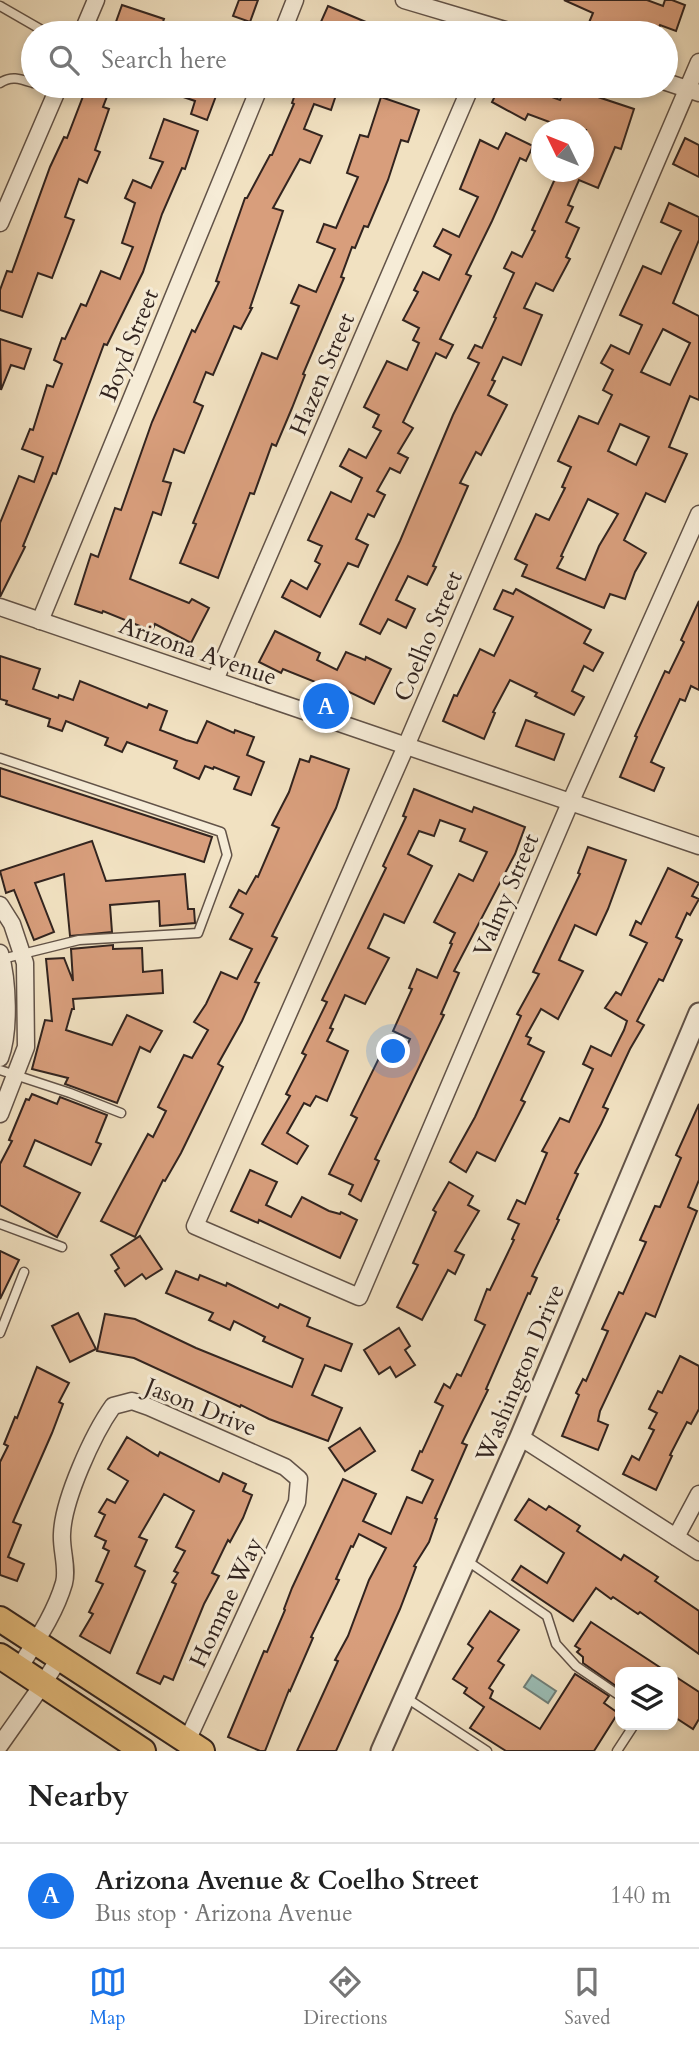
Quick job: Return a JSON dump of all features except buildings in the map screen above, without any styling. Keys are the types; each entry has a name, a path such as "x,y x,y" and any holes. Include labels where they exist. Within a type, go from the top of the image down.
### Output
{"main road":[{"path":"0,1619 194,1746"},
{"path":"10,1662 143,1751"}],"street":[{"path":"87,21 96,0"},
{"path":"287,21 295,0"},
{"path":"404,0 468,21"},
{"name":"Coelho Street","path":"359,1297 195,1226 693,91 699,62"},
{"path":"0,223 49,98"},
{"name":"Boyd Street","path":"40,621 255,98"},
{"name":"Hazen Street","path":"215,680 466,98"},
{"name":"Valmy Street","path":"359,1297 570,803 699,513"},
{"name":"Arizona Avenue","path":"0,607 699,846"},
{"path":"0,905 12,924 25,964 26,1002 26,1047 7,1073 0,1114"},
{"path":"0,1058 6,1043 4,967 1,956"},
{"name":"Washington Drive","path":"381,1751 520,1437 699,1013"},
{"name":"Jason Drive","path":"10,1662 36,1642 53,1611 65,1580 62,1533 66,1507 99,1425 113,1406 132,1401 149,1406 285,1467 299,1479"},
{"path":"520,1437 699,1552"},
{"name":"Homme Way","path":"194,1746 297,1502 299,1479"},
{"path":"676,1537 699,1494"},
{"path":"0,1745 60,1657"}],"lane":[{"path":"0,6 26,21"},
{"path":"0,83 6,79 21,79"},
{"path":"0,758 221,832 227,855 198,933 79,940 1,956"},
{"path":"3,1003 26,1002"},
{"path":"7,1073 70,1093 121,1114"},
{"path":"0,1224 62,1247"},
{"path":"0,1333 24,1272"},
{"path":"466,1560 547,1616 556,1644 576,1666 615,1693"},
{"path":"405,1697 487,1751"},
{"path":"617,1751 631,1730"}],"water":[{"path":"532,1675 556,1691 548,1703 524,1687"}],"place":[{"name":"Arizona Avenue & Coelho Street","path":"326,706"}]}
